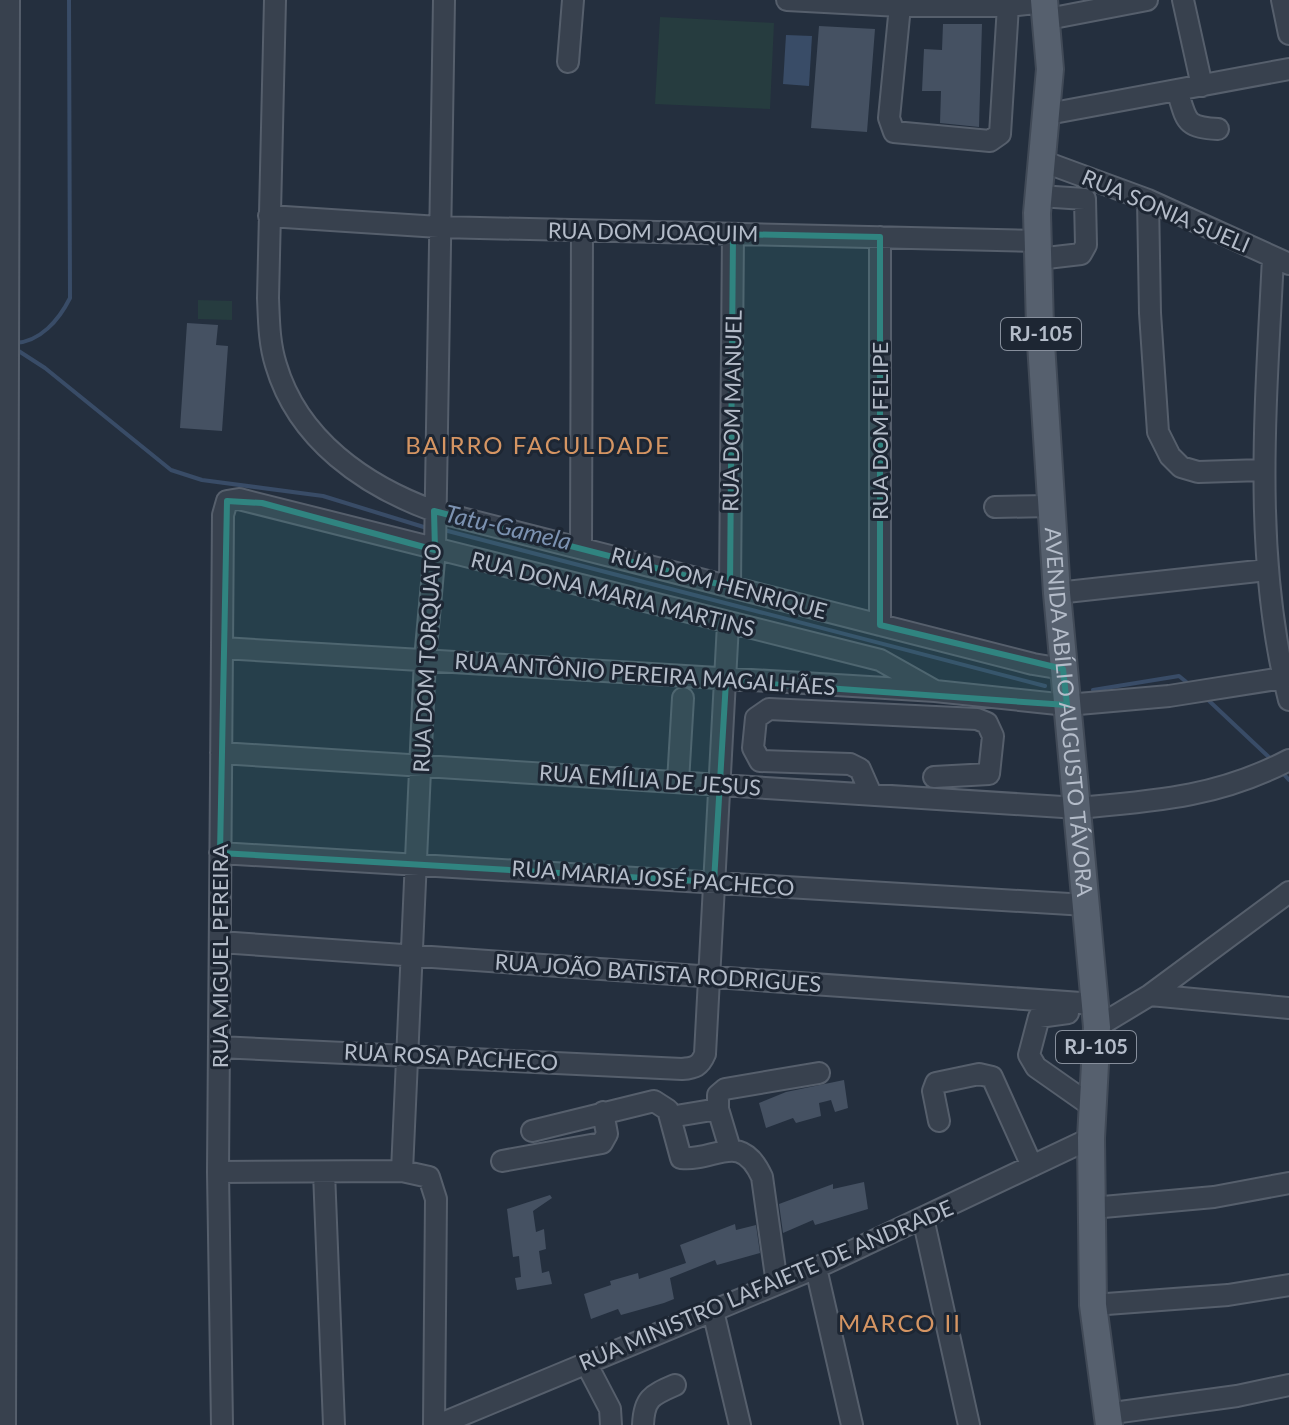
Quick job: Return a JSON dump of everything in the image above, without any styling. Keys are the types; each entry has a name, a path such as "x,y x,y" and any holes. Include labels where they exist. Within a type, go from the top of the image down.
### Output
{"main road":[{"name":"AVENIDA ABÍLIO AUGUSTO TÁVORA","path":"1046,7 1048,114 1039,196 1038,250 1057,593 1096,1014 1091,1138 1093,1305 1108,1420"}],"street":[{"path":"5,1425 9,0"},
{"name":"RUA DOM HENRIQUE","path":"275,0 269,216 270,344 276,369 298,411 318,438 359,475 397,498 434,529 581,546 730,587 1063,669"},
{"name":"RUA DOM TORQUATO","path":"402,1171 405,1053 434,529 444,0"},
{"path":"568,62 573,0"},
{"path":"787,0 900,6 1008,3 1046,7 1147,0"},
{"path":"1183,0 1202,86"},
{"path":"1282,0 1289,34"},
{"path":"900,6 891,128 898,134 990,141 1000,134 1008,3"},
{"path":"1048,114 1289,69"},
{"path":"1177,90 1188,123 1195,127 1218,129"},
{"name":"RUA SONIA SUELI","path":"1042,161 1148,200 1281,260"},
{"name":"RUA DOM JOAQUIM","path":"269,216 439,227 880,237 1081,254 1086,245 1085,199 1039,196"},
{"path":"1148,200 1150,313 1158,432 1170,456 1181,467 1198,472 1263,470"},
{"path":"581,546 582,231"},
{"name":"RUA DOM MANUEL","path":"730,587 733,234"},
{"name":"RUA DOM FELIPE","path":"880,237 880,625"},
{"path":"1281,260 1263,470 1267,570 1289,700"},
{"name":"RUA DONA MARIA MARTINS","path":"239,499 332,520 434,529 728,624 880,660 935,691"},
{"name":"RUA MIGUEL PEREIRA","path":"222,1425 218,1172 223,506 227,501 239,499"},
{"path":"995,507 1051,506"},
{"path":"1057,593 1267,570"},
{"path":"707,977 728,624"},
{"name":"RUA ANTÔNIO PEREIRA MAGALHÃES","path":"222,648 726,681 935,691 1067,705 1169,696 1283,678"},
{"path":"678,782 683,698"},
{"path":"871,794 862,772 850,764 760,761 753,748 756,718 769,709 977,719 987,723 993,736 989,774 934,777"},
{"name":"RUA EMÍLIA DE JESUS","path":"221,753 1078,808 1183,797 1256,778 1288,760"},
{"name":"RUA MARIA JOSÉ PACHECO","path":"220,853 1086,905"},
{"path":"1093,1107 1036,1067 1029,1051 1042,1015 1096,1014 1150,995 1289,892"},
{"name":"RUA JOÃO BATISTA RODRIGUES","path":"220,942 707,977 1096,1014"},
{"name":"RUA ROSA PACHECO","path":"219,1047 694,1068 705,1054 707,977"},
{"path":"1150,995 1289,1008"},
{"path":"730,1149 718,1109 718,1095 725,1089 819,1073"},
{"path":"939,1121 933,1091 936,1083 979,1074 992,1077 1032,1166"},
{"path":"532,1131 654,1101 664,1105 681,1158 730,1149 756,1163 762,1177 777,1284"},
{"path":"670,1117 718,1109"},
{"path":"502,1161 602,1143 607,1134 603,1112"},
{"name":"RUA MINISTRO LAFAIETE DE ANDRADE","path":"436,1425 816,1268 1091,1138"},
{"path":"218,1172 402,1171 429,1177 436,1199 436,1425"},
{"path":"324,1172 334,1425"},
{"path":"1092,1208 1203,1198 1289,1183"},
{"path":"923,1218 969,1425"},
{"path":"816,1268 852,1425"},
{"path":"1093,1305 1228,1295 1289,1285"},
{"path":"713,1311 740,1425"},
{"path":"586,1363 610,1409 611,1425"},
{"path":"643,1425 644,1407 650,1396 675,1385"},
{"path":"1108,1420 1289,1385"}],"highlighted area":[{"path":"733,234 880,237 880,625 1063,669 1067,705 726,681 714,882 220,853 227,501 262,503 435,550 434,511 730,587"}],"green space":[{"path":"660,17 774,23 770,109 655,104"},
{"path":"198,300 232,301 232,320 198,319"}],"water":[{"path":"786,35 812,36 809,86 783,84"}],"building":[{"path":"943,24 982,24 979,127 940,123 941,91 922,91 924,49 942,50"},
{"path":"819,26 875,29 867,132 811,128"},
{"path":"187,323 218,325 216,345 228,346 222,431 180,428"},
{"path":"844,1080 848,1108 835,1112 831,1100 819,1103 821,1116 796,1123 793,1118 766,1128 759,1103 786,1092"},
{"path":"864,1182 868,1209 815,1225 813,1220 783,1233 779,1204 833,1184 833,1189"},
{"path":"550,1195 552,1198 533,1211 536,1232 544,1229 546,1249 539,1251 542,1273 549,1271 552,1284 517,1290 515,1278 521,1277 519,1256 513,1257 507,1209"},
{"path":"735,1224 736,1230 756,1225 760,1253 717,1265 715,1260 670,1278 674,1299 664,1303 621,1315 618,1309 591,1319 584,1294 611,1285 610,1281 638,1273 639,1279 686,1263 680,1245"}],"waterway":[{"path":"15,343 33,339 48,328 70,298 69,0"},
{"name":"Tatu-Gamela","path":"14,348 45,368 171,470 202,480 323,496 427,528"},
{"name":"Tatu-Gamela","path":"444,530 1045,686"},
{"name":"Tatu-Gamela","path":"1093,690 1179,676 1190,685"},
{"name":"Tatu-Gamela","path":"1206,698 1272,760"},
{"name":"Tatu-Gamela","path":"1280,770 1289,780"}],"district":[{"name":"BAIRRO FACULDADE","path":"538,446"},
{"name":"MARCO II","path":"900,1324"}]}
